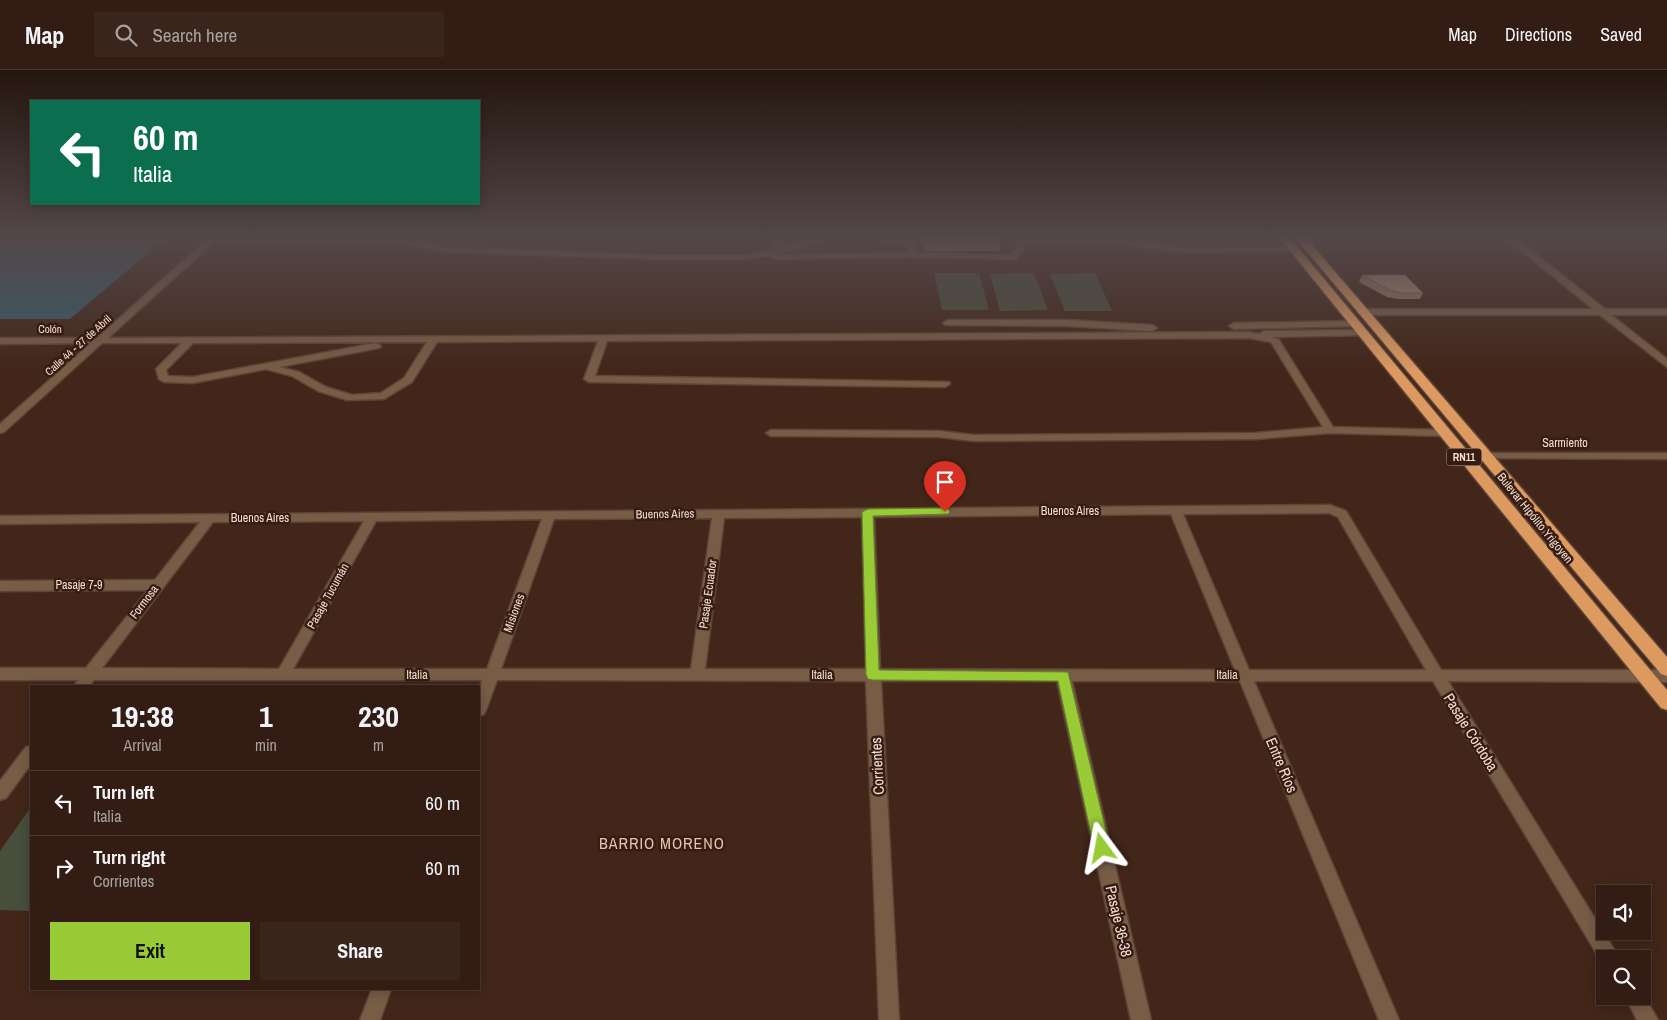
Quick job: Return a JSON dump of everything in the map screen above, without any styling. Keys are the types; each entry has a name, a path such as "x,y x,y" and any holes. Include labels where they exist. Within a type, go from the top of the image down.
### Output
{"highway":[{"name":"Bulevar Hipólito Yrigoyen","path":"1325,281 1358,328 1667,703"},
{"name":"Bulevar Hipólito Yrigoyen","path":"1334,281 1363,312 1667,669"}],"street":[{"name":"Calle 44 - 27 de Abril","path":"0,430 166,281"},
{"path":"1564,281 1667,364"},
{"path":"1363,312 1667,312"},
{"path":"948,323 1068,322 1158,328 1358,328"},
{"path":"190,341 161,369 164,379 193,380 409,340 1248,335 1358,328"},
{"path":"1248,335 1274,340 1330,430"},
{"path":"603,339 589,379 945,384"},
{"name":"Colón","path":"0,342 409,340"},
{"path":"265,367 295,374 322,389 351,398 384,396 408,380 433,340"},
{"path":"772,433 939,434 974,438 1256,436 1330,430 1445,433"},
{"name":"Sarmiento","path":"1463,456 1667,456"},
{"name":"Buenos Aires","path":"0,520 1330,509"},
{"name":"Pasaje Córdoba","path":"1330,509 1342,514 1437,676 1605,950"},
{"name":"Entre Ríos","path":"1175,510 1389,1020"},
{"name":"Corrientes","path":"868,512 873,675 889,1020"},
{"name":"Pasaje Ecuador","path":"697,674 718,514"},
{"name":"Misiones","path":"480,707 549,516"},
{"name":"Pasaje Tucumán","path":"283,674 372,517"},
{"name":"Formosa","path":"82,685 209,519"},
{"name":"Pasaje 7-9","path":"0,586 157,585"},
{"name":"Italia","path":"0,674 1667,676"},
{"name":"Pasaje 36-38","path":"1063,675 1141,1020"},
{"path":"0,793 30,753"},
{"path":"370,1020 381,990"},
{"path":"1639,1005 1648,1020"}],"green space":[{"path":"936,281 981,281 989,310 942,310"},
{"path":"992,281 1037,281 1048,310 1000,311"},
{"path":"1053,281 1099,281 1112,311 1065,311"},
{"path":"30,808 30,911 0,910 0,851"}],"water":[{"path":"0,281 115,281 70,319 0,319"}],"building":[{"path":"1374,281 1411,281 1423,293 1401,293 1390,290"}],"district":[{"name":"BARRIO MORENO","path":"662,843"}],"route":[{"path":"945,512 868,512 873,675 1063,675 1102,848"}]}
